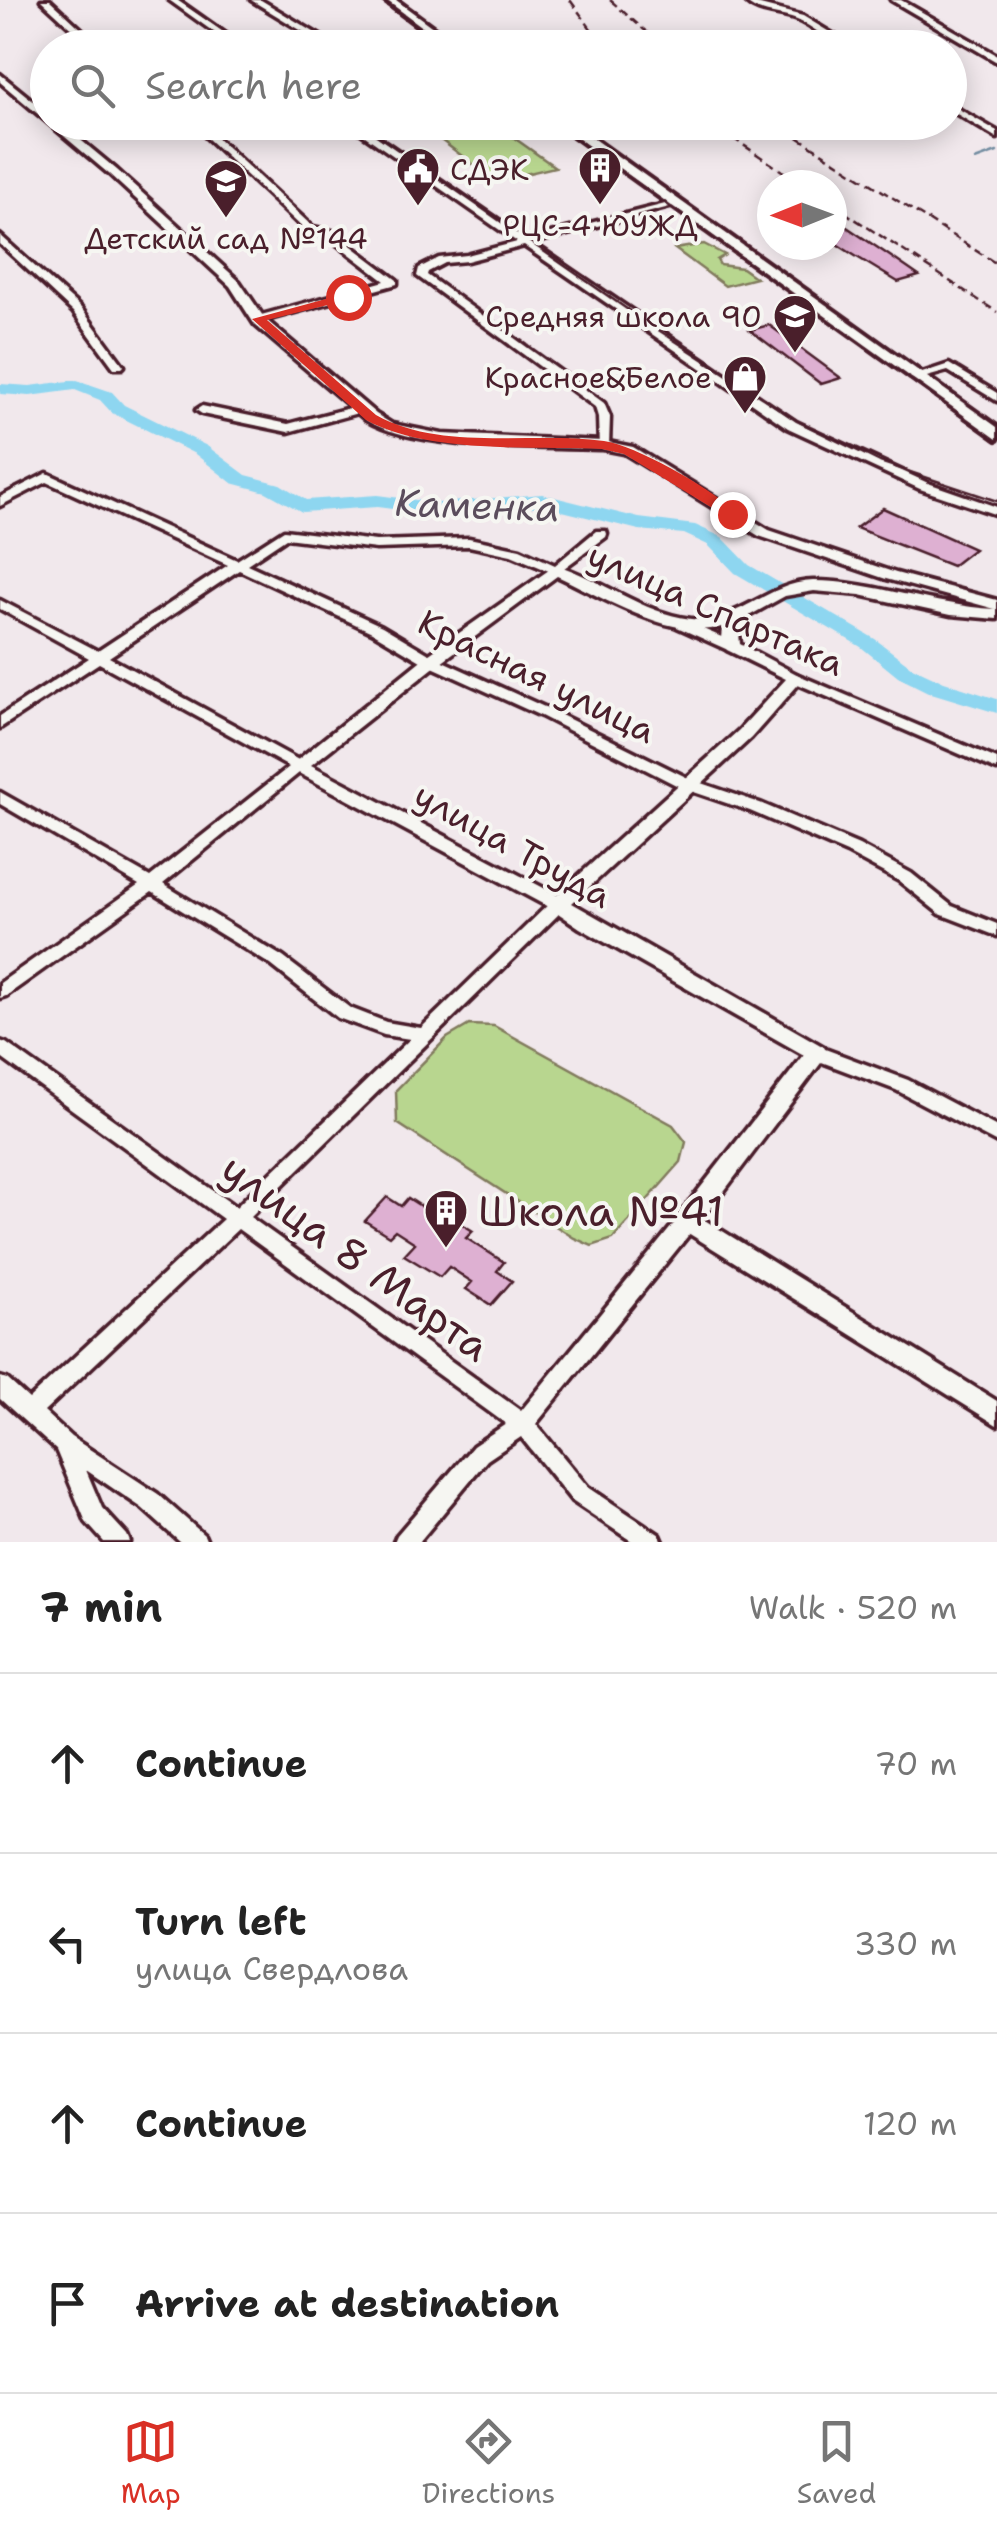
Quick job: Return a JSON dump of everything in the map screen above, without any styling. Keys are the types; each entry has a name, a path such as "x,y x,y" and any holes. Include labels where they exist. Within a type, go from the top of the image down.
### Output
{"main road":[{"path":"389,0 431,30"},
{"path":"586,140 997,434"}],"street":[{"path":"45,0 78,30"},
{"path":"173,0 216,30"},
{"path":"255,0 306,30"},
{"path":"748,0 753,6 800,18 821,30"},
{"path":"895,0 947,30"},
{"path":"967,42 997,59"},
{"path":"0,78 30,104"},
{"path":"967,117 997,135"},
{"path":"73,140 235,284 258,319 362,410 388,426 411,433 628,450 764,533 890,576 997,605"},
{"path":"214,140 310,229 328,233 393,282 258,319"},
{"path":"375,140 792,424 924,486 997,510"},
{"path":"602,445 604,417 600,404 422,276 422,270 443,260 467,258 674,203"},
{"path":"0,238 77,310 118,366"},
{"path":"916,377 950,366 997,398"},
{"path":"202,410 288,428 362,410"},
{"name":"Красная улица","path":"0,502 47,477 377,629 431,661 546,712 688,784 854,849 905,877 946,910 997,930"},
{"name":"улица Спартака","path":"236,566 284,534 376,545 470,542 515,552 997,765"},
{"path":"0,992 152,884 431,661 601,534"},
{"path":"0,723 236,566"},
{"path":"682,624 730,620 762,600 795,588 836,588 928,608 997,614"},
{"name":"улица Труда","path":"0,604 560,904 586,923 816,1053 902,1086 997,1136"},
{"path":"730,620 729,639 733,647"},
{"path":"31,1411 238,1217 560,904 745,734 796,678"},
{"path":"0,797 277,961 344,1013 384,1028 425,1035"},
{"name":"улица 8 Марта","path":"0,1048 523,1424 580,1494 652,1542"},
{"path":"406,1542 480,1453 523,1424 688,1221 816,1053"},
{"path":"688,1221 997,1414"},
{"path":"0,1386 64,1444 150,1502 196,1542"},
{"path":"64,1444 94,1515 119,1542"}],"green space":[{"path":"441,140 517,140 555,167 495,181"},
{"path":"704,244 725,255 717,260 720,265 742,268 756,278 725,286 675,249"},
{"path":"469,1025 494,1026 673,1125 686,1142 681,1162 613,1239 592,1246 574,1238 397,1123 396,1090 447,1038"}],"building":[{"path":"847,227 919,276 898,282 847,250"},
{"name":"Средняя школа 90","path":"769,325 841,378 821,384 750,330"},
{"path":"883,508 974,549 952,566 856,528"},
{"name":"Школа №41","path":"387,1197 401,1206 408,1198 430,1212 434,1207 473,1231 466,1238 504,1262 497,1271 512,1281 491,1305 466,1289 472,1282 449,1267 440,1277 404,1255 415,1243 395,1230 389,1236 365,1221"}],"waterway":[{"path":"975,160 997,152"},
{"name":"Каменка","path":"0,389 30,391 77,385 106,396 118,409 201,450 239,479 273,488 302,506 377,501 439,509 542,500 639,524 688,529 715,541 742,569 868,643 905,672 936,687 997,706"}],"tram line":[{"path":"179,0 223,30"},
{"path":"384,0 425,30"},
{"path":"384,140 634,314 801,423 880,462 997,501"},
{"path":"578,140 997,442"}],"railway":[{"path":"570,0 592,30"},
{"path":"610,0 644,30"},
{"path":"736,140 781,170"},
{"path":"802,140 997,264"},
{"path":"847,214 997,312"}],"place":[{"name":"РЦС-4 ЮУЖД","path":"600,206"},
{"name":"СДЭК","path":"418,207"},
{"name":"Детский сад №144","path":"226,219"},
{"name":"Средняя школа 90","path":"795,354"},
{"name":"Красное&Белое","path":"745,415"},
{"name":"Школа №41","path":"446,1249"}],"route":[{"path":"348,297 258,319 371,417 411,433 442,438 602,445 628,450 732,514"}]}
